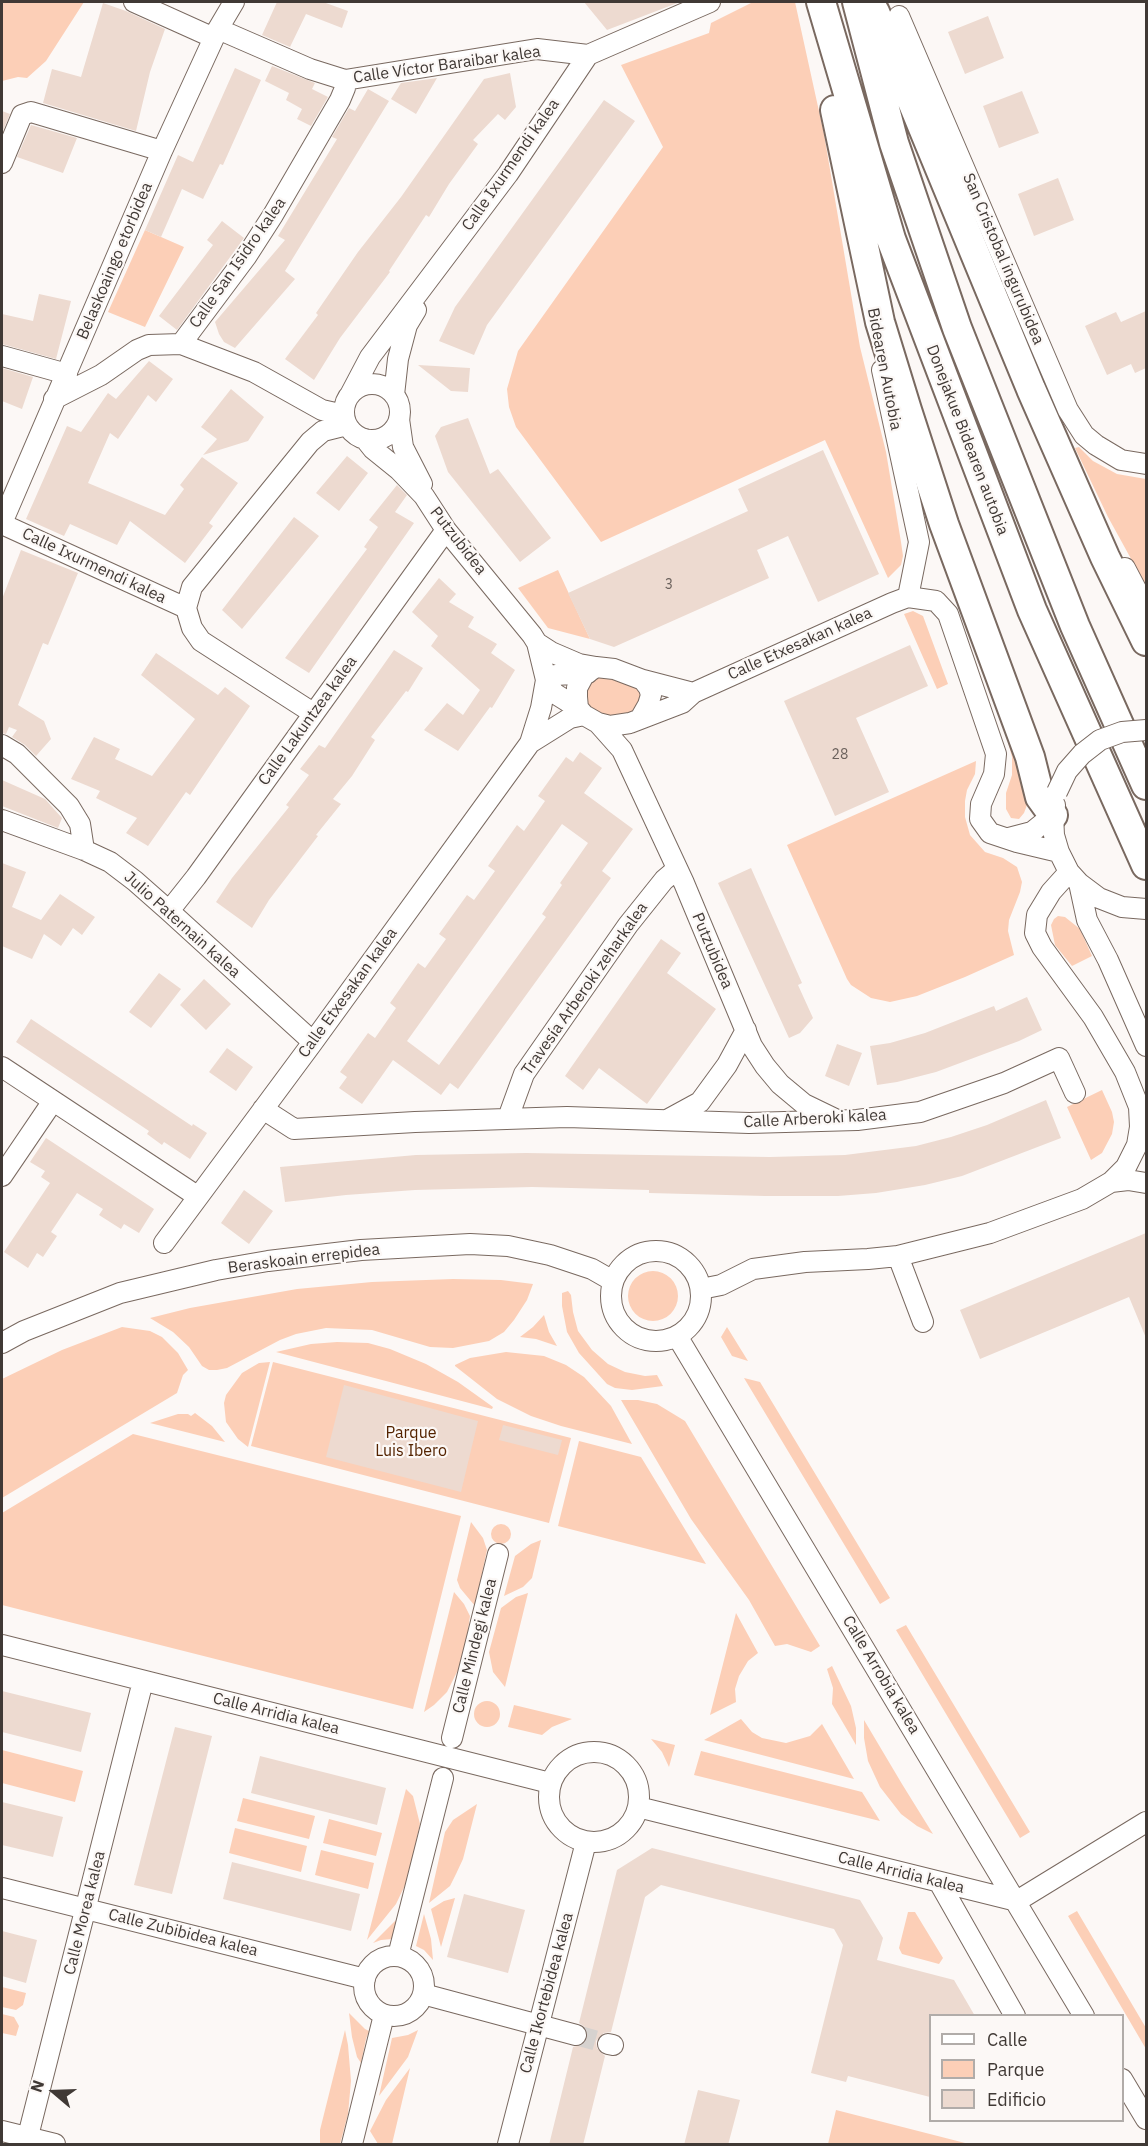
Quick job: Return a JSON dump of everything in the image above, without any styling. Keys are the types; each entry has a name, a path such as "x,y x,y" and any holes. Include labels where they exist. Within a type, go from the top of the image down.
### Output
{"highway":[{"path":"815,2 841,140 880,322 944,524 1030,757 1040,797 1055,803"},
{"name":"Donejakue Bidearen autobia","path":"821,2 891,238 1032,610 1146,865"},
{"name":"Donejakue Bidearen autobia","path":"857,2 894,143 957,328 1075,626 1146,785"},
{"path":"872,2 906,90 1044,417 1105,557 1146,640"}],"street":[{"name":"Calle Víctor Baraibar kalea","path":"134,2 310,69 345,80 537,49 588,55"},
{"name":"Belaskoaingo etorbidea","path":"2,523 162,151 216,34 234,2"},
{"path":"588,55 710,2"},
{"name":"San Cristobal ingurubidea","path":"899,16 1068,410 1084,435 1096,445 1121,460 1146,464"},
{"name":"Calle Ixurmendi kalea","path":"350,395 370,357 508,174 588,55"},
{"name":"Calle San Isidro kalea","path":"54,399 76,389 149,345 181,344 246,257 284,198 340,100 345,88 345,80"},
{"path":"2,163 22,115 31,112 162,151"},
{"name":"Bidearen Autobia","path":"869,270 871,314 919,542 908,597"},
{"name":"Calle Ixurmendi kalea","path":"394,395 398,359 407,325 433,275"},
{"path":"181,344 254,372 322,410 346,420 358,436 365,439 374,440 390,434 399,419 398,402 388,389 372,384 356,389 346,401 346,420"},
{"path":"75,354 82,362 109,369"},
{"path":"2,356 67,374"},
{"path":"1044,417 1146,608"},
{"name":"Putzubidea","path":"399,419 403,447 421,481 424,496"},
{"name":"Calle Ixurmendi kalea","path":"313,713 201,641 192,628 186,608 192,587 313,439 323,431 346,420"},
{"name":"Putzubidea","path":"365,439 424,496 446,530 532,635 537,643 546,680 554,693 587,715 622,750 677,869 752,1046 780,1084 804,1104 839,1121"},
{"name":"Calle Ixurmendi kalea","path":"2,523 186,608"},
{"name":"Calle Lakuntzea kalea","path":"169,911 196,877 446,530"},
{"path":"908,597 936,601 948,614 996,754 993,774 981,804 981,819 990,833 1059,852"},
{"name":"Calle Etxesakan kalea","path":"635,721 682,703 693,693 908,597"},
{"name":"Putzubidea","path":"537,643 592,670"},
{"path":"546,680 556,675 614,669 643,680 693,693"},
{"path":"592,670 584,675 577,688 587,715 610,726 635,721"},
{"name":"Calle Etxesakan kalea","path":"164,1243 530,742 541,708 546,680"},
{"path":"622,750 635,721 648,705 651,695 643,680"},
{"name":"Calle Etxesakan kalea","path":"530,742 570,718 587,715"},
{"path":"1005,838 1032,832 1055,803 1067,771 1082,753 1100,740 1122,732 1146,730"},
{"path":"2,745 17,754 69,806 80,824 84,850"},
{"path":"1055,803 1054,835 1059,852 1074,877 1087,920 1108,960 1146,1046"},
{"name":"Julio Paternain kalea","path":"4,827 84,850 110,862 169,911 312,1042"},
{"name":"Travesía Arberoki zeharkalea","path":"508,1118 524,1074 628,925 664,880 677,869"},
{"path":"1074,877 1099,898 1122,907 1146,909"},
{"path":"701,1288 721,1285 753,1269 805,1262 898,1256 990,1233 1082,1199 1111,1182 1126,1167 1137,1145 1140,1128 1138,1107 1125,1072 1093,1017 1041,947 1035,933 1037,915 1051,892 1074,877"},
{"path":"668,1120 700,1102 727,1065 746,1030"},
{"name":"Calle Arberoki kalea","path":"263,1109 294,1130 508,1118 567,1117 749,1123 839,1121 920,1112 1004,1083 1059,1059 1075,1093"},
{"path":"2,1067 197,1196"},
{"path":"2,1176 53,1101"},
{"path":"1111,1182 1128,1180 1146,1183"},
{"name":"Beraskoain errepidea","path":"2,1343 24,1330 120,1293 226,1269 361,1250 471,1244 508,1246 561,1258 592,1269 613,1281"},
{"path":"652,1250 670,1252 685,1261 696,1274 701,1288 695,1319 687,1328 668,1339 651,1340 633,1335 615,1316 612,1307 613,1281 622,1266 636,1255 652,1250"},
{"path":"898,1256 923,1322"},
{"name":"Calle Arrobia kalea","path":"677,1335 1083,2014"},
{"name":"Calle Mindegi kalea","path":"452,1738 498,1554"},
{"name":"Calle Arridia kalea","path":"2,1646 550,1783"},
{"name":"Calle Morea kalea","path":"27,2141 143,1681"},
{"path":"588,1751 606,1752 621,1760 633,1773 639,1789 638,1807 633,1820 619,1834 606,1840 586,1842 568,1834 555,1821 549,1803 550,1783 558,1768 572,1756 588,1751"},
{"path":"398,1956 443,1778"},
{"name":"Calle Arridia kalea","path":"638,1807 1017,1901"},
{"path":"1017,1901 1146,1822"},
{"name":"Calle Ikortebidea kalea","path":"508,2145 586,1842"},
{"path":"939,1882 1014,2014"},
{"name":"Calle Zubibidea kalea","path":"2,1888 365,1979"},
{"path":"390,1956 398,1956 408,1959 417,1966 423,1975 425,1986 418,2005 403,2016 393,2017 384,2015 370,2004 364,1988 365,1979 374,1964 390,1956"},
{"path":"423,1994 576,2035"},
{"path":"352,2145 384,2015"},
{"path":"1124,2086 1146,2119"},
{"path":"2,2131 27,2141 55,2145"}],"green space":[{"path":"2,2 84,2 46,61 27,78 18,77 2,81"},
{"path":"753,2 795,2 824,134 860,347 886,452 901,542 903,556 901,565 888,578 825,440 601,542 516,427 509,407 507,389 518,351 663,147 621,65 709,33 711,23"},
{"path":"145,230 184,247 145,327 108,312"},
{"path":"1079,447 1093,461 1117,474 1146,479 1146,586 1108,517 1075,448"},
{"path":"558,570 590,639 548,628 518,588"},
{"path":"913,611 923,616 948,684 937,689 904,614"},
{"path":"594,676 631,681 639,690 641,700 633,712 626,716 602,716 586,705 584,694"},
{"path":"1005,731 1028,791 1027,805 1019,819 1011,818 1006,809 1006,793 1012,775 1012,757"},
{"path":"976,761 975,774 967,790 965,801 965,817 970,835 985,852 1003,858 1017,867 1022,882 1009,920 1008,931 1014,955 917,996 890,1002 871,998 851,985 847,979 787,845"},
{"path":"1058,916 1065,917 1080,929 1092,956 1072,966 1055,945 1051,925"},
{"path":"1102,1090 1114,1122 1112,1134 1102,1153 1091,1160 1067,1107"},
{"path":"653,1271 662,1273 673,1282 678,1296 676,1305 667,1316 653,1321 644,1319 633,1310 628,1296 630,1287 639,1276"},
{"path":"501,1280 533,1284 527,1300 514,1320 504,1332 489,1341 453,1348 430,1347 372,1330 326,1328 280,1340 227,1368 217,1370 209,1370 202,1366 189,1347 173,1332 150,1318 190,1308 297,1289 372,1282"},
{"path":"568,1291 571,1295 578,1331 592,1350 608,1364 625,1372 645,1376 657,1375 663,1386 632,1390 615,1388 607,1384 579,1353 567,1332 562,1293"},
{"path":"544,1315 549,1332 557,1346 536,1339 520,1337"},
{"path":"122,1327 150,1331 162,1337 178,1353 188,1370 183,1375 177,1393 2,1498 2,1379 62,1350"},
{"path":"727,1327 748,1361 732,1356 721,1337"},
{"path":"368,1343 390,1349 426,1364 458,1382 493,1407 492,1409 276,1352 311,1344"},
{"path":"506,1352 544,1356 566,1365 584,1377 611,1406 632,1444 531,1416 497,1399 455,1366 470,1358"},
{"path":"270,1362 248,1447 238,1439 226,1422 224,1403 226,1395 242,1373 259,1363"},
{"name":"Parque Luis Ibero","path":"273,1362 571,1438 549,1523 251,1446"},
{"path":"744,1378 760,1382 890,1598 880,1604"},
{"path":"621,1400 638,1400 657,1404 685,1421 820,1646 811,1652 787,1644 775,1646 749,1600 691,1519"},
{"path":"195,1413 212,1426 225,1442 150,1423 178,1414 191,1416"},
{"path":"133,1434 461,1516 413,1709 2,1605 2,1513"},
{"path":"579,1441 641,1457 706,1564 558,1526"},
{"path":"471,1522 483,1538 487,1550 475,1606 460,1588 457,1580"},
{"path":"497,1524 505,1524 511,1530 511,1538 505,1544 497,1544 491,1538 491,1530"},
{"path":"541,1540 532,1578 523,1587 504,1596 515,1556 531,1544"},
{"path":"454,1592 470,1616 466,1645 459,1668 447,1692 424,1712"},
{"path":"528,1593 505,1687 493,1672 489,1652 501,1608 516,1597"},
{"path":"736,1613 758,1653 748,1661 739,1676 735,1689 736,1702 710,1715"},
{"path":"906,1625 1030,1832 1020,1838 896,1630"},
{"path":"832,1666 851,1706 856,1728 856,1745 832,1704 833,1688 827,1669"},
{"path":"487,1701 496,1705 500,1714 496,1723 487,1727 478,1723 474,1714 478,1705"},
{"path":"514,1705 572,1719 552,1727 542,1735 508,1727"},
{"path":"741,1719 752,1732 762,1738 786,1743 810,1736 822,1724 854,1779 704,1740"},
{"path":"864,1720 933,1834 901,1814 880,1787 868,1761"},
{"path":"651,1739 675,1745 669,1767 662,1752"},
{"path":"2,1750 83,1771 75,1802 2,1783"},
{"path":"701,1751 862,1792 880,1821 694,1775"},
{"path":"406,1789 413,1796 420,1824 407,1881 396,1904 367,1940"},
{"path":"243,1798 315,1816 309,1839 237,1821"},
{"path":"477,1804 463,1859 456,1874 450,1886 429,1903 445,1832 453,1820"},
{"path":"329,1819 382,1833 376,1856 323,1843"},
{"path":"235,1828 307,1846 301,1872 229,1853"},
{"path":"321,1850 374,1863 368,1889 315,1875"},
{"path":"455,1898 441,1947 431,1909 444,1901"},
{"path":"1077,1911 1146,2028 1146,2049 1068,1916"},
{"path":"908,1912 915,1912 943,1958 939,1964 902,1954 899,1948"},
{"path":"424,1914 431,1939 433,1960 424,1950 416,1946"},
{"path":"396,1920 392,1939 373,1943"},
{"path":"2,1987 26,1993 23,2005 16,2010 2,2007"},
{"path":"349,2013 369,2031 361,2063 357,2057 352,2037"},
{"path":"2,2014 14,2017 19,2026 16,2036 2,2033"},
{"path":"345,2030 351,2081 348,2114 340,2144 320,2144 320,2130"},
{"path":"418,2030 408,2057 379,2096 392,2038 408,2035"},
{"path":"410,2068 392,2144 378,2144 370,2131 386,2100"},
{"path":"836,2110 969,2144 828,2144"}],"building":[{"path":"277,2 323,2 348,11 342,28 306,14 290,47 262,35"},
{"path":"584,2 680,2 607,30"},
{"path":"103,3 165,29 150,72 136,131 43,103 52,69 81,77"},
{"path":"988,16 1004,58 965,74 948,32"},
{"path":"272,66 315,83 312,89 328,97 311,126 297,119 302,109 286,100 289,93 265,81"},
{"path":"235,68 261,80 223,165 220,164 203,199 182,189 161,237 145,230 178,155 193,162"},
{"path":"510,73 516,107 505,120 498,114 473,140 478,144 429,217 426,215 390,272 340,338 314,380 285,359 318,315 316,313 358,252 401,197 484,79"},
{"path":"437,78 416,114 391,99 401,83"},
{"path":"368,89 389,101 285,271 295,279 235,348 224,342 215,322 285,240 278,236 337,139 332,137 349,108 355,111"},
{"path":"1022,91 1039,133 999,148 983,106"},
{"path":"604,100 635,121 487,325 474,355 439,341 455,307"},
{"path":"2,111 10,114 2,133"},
{"path":"31,125 77,138 63,173 17,157"},
{"path":"1058,178 1074,220 1034,236 1018,194"},
{"path":"222,221 244,238 177,330 159,316 213,245 207,240"},
{"path":"39,294 71,301 56,359 2,344 2,314 33,321"},
{"path":"1146,311 1146,368 1135,373 1131,364 1107,375 1085,326 1116,312 1121,322"},
{"path":"149,361 173,379 156,402 148,395 118,439 110,433 88,483 165,515 184,489 180,485 202,457 238,483 209,523 213,526 185,563 130,521 117,545 70,524 64,536 26,519 67,426 81,432 108,393 116,399"},
{"path":"418,365 470,368 468,392 451,391"},
{"path":"2,368 33,377 22,409 2,401"},
{"path":"231,389 264,417 248,441 203,455 217,439 201,427"},
{"path":"468,418 490,474 498,469 551,538 520,562 448,472 435,436 441,427"},
{"path":"823,450 879,574 818,602 788,536 757,550 769,578 614,647 590,639 568,593 748,511 738,489"},
{"path":"347,456 368,473 339,511 316,493"},
{"path":"397,485 407,495 395,512 414,523 309,673 285,658 367,549 364,547 378,527 369,520"},
{"path":"294,517 319,536 242,629 222,610"},
{"path":"21,550 78,573 48,645 43,643 18,705 44,721 51,739 36,756 12,737 17,730 9,727 6,734 2,733 2,599"},
{"path":"439,578 456,594 449,602 474,617 468,627 497,644 491,653 515,670 492,708 490,707 458,751 424,730 447,703 463,715 480,690 431,646 438,636 412,612"},
{"path":"910,645 928,686 856,718 889,792 835,816 784,701"},
{"path":"394,650 423,668 408,692 406,691 371,737 375,740 352,776 333,799 341,804 269,900 252,928 216,902 232,878 289,807 286,805 309,775 300,769 319,745 325,748"},
{"path":"156,653 218,695 225,687 250,706 190,795 186,792 148,846 126,833 137,818 96,798 100,791 71,779 94,737 120,749 115,759 152,776 195,719 141,675"},
{"path":"580,752 602,768 584,793 633,829 602,871 611,878 458,1089 450,1083 441,1095 393,1060 362,1104 339,1088 347,1077 340,1072 368,1033 375,1038 396,1008 390,1003 418,963 425,968 446,939 439,934 467,895 474,900 495,871 488,866 517,825 524,831 545,801 538,796 566,757 573,762","holes":["562,824 588,843 542,914 546,917 439,1065 407,1041"]},
{"path":"2,780 45,799 62,818 58,828 2,806"},
{"path":"2,863 26,872 12,907 41,920 60,894 95,917 82,935 73,928 61,946 44,934 32,959 2,946"},
{"path":"751,868 802,983 798,985 813,1018 800,1033 789,1038 718,883"},
{"path":"661,939 681,953 667,973 716,1009 647,1104 599,1068 583,1090 565,1076"},
{"path":"159,973 181,989 151,1028 129,1012"},
{"path":"204,979 231,1004 206,1030 180,1005"},
{"path":"1027,997 1042,1030 936,1072 877,1085 870,1046 925,1033 994,1006 996,1011"},
{"path":"31,1019 192,1126 193,1124 207,1133 190,1159 164,1142 162,1145 147,1134 149,1131 16,1042"},
{"path":"837,1044 862,1053 849,1086 825,1076"},
{"path":"227,1048 253,1067 236,1091 209,1072"},
{"path":"1046,1100 1061,1138 962,1176 876,1193 838,1196 765,1196 532,1187 415,1190 285,1202 280,1167 416,1155 526,1153 770,1157 845,1155 916,1146 951,1137 987,1125"},
{"path":"46,1138 154,1209 139,1233 124,1224 121,1229 99,1215 103,1209 77,1193 51,1232 57,1236 43,1257 37,1253 28,1268 4,1252 50,1183 41,1177 45,1171 30,1162"},
{"path":"244,1190 273,1211 249,1244 221,1223"},
{"path":"1146,1233 1146,1338 1129,1297 980,1359 960,1310"},
{"path":"344,1385 478,1421 461,1492 326,1457"},
{"path":"503,1425 562,1440 558,1455 499,1440"},
{"path":"2,1691 91,1713 81,1752 2,1732"},
{"path":"175,1727 212,1736 172,1894 134,1885"},
{"path":"260,1756 386,1788 377,1825 251,1793"},
{"path":"2,1802 63,1817 53,1857 2,1845"},
{"path":"652,1848 860,1900 883,1938 877,1960 954,1980 974,2014 929,2014 929,2097 848,2076 846,2082 811,2073 843,1945 834,1929 661,1885 645,1897 611,2032 604,2033 596,2041 597,2048 605,2056 583,2145 549,2145 573,2047 584,2044 588,2038 585,2027 579,2023 617,1870"},
{"path":"232,1862 360,1894 351,1931 223,1899"},
{"path":"464,1894 525,1910 508,1973 447,1957"},
{"path":"2,1931 37,1940 26,1983 2,1976"},
{"path":"698,2090 740,2100 728,2145 684,2145"}],"tunnel":[{"path":"576,2035 608,2044"}]}
